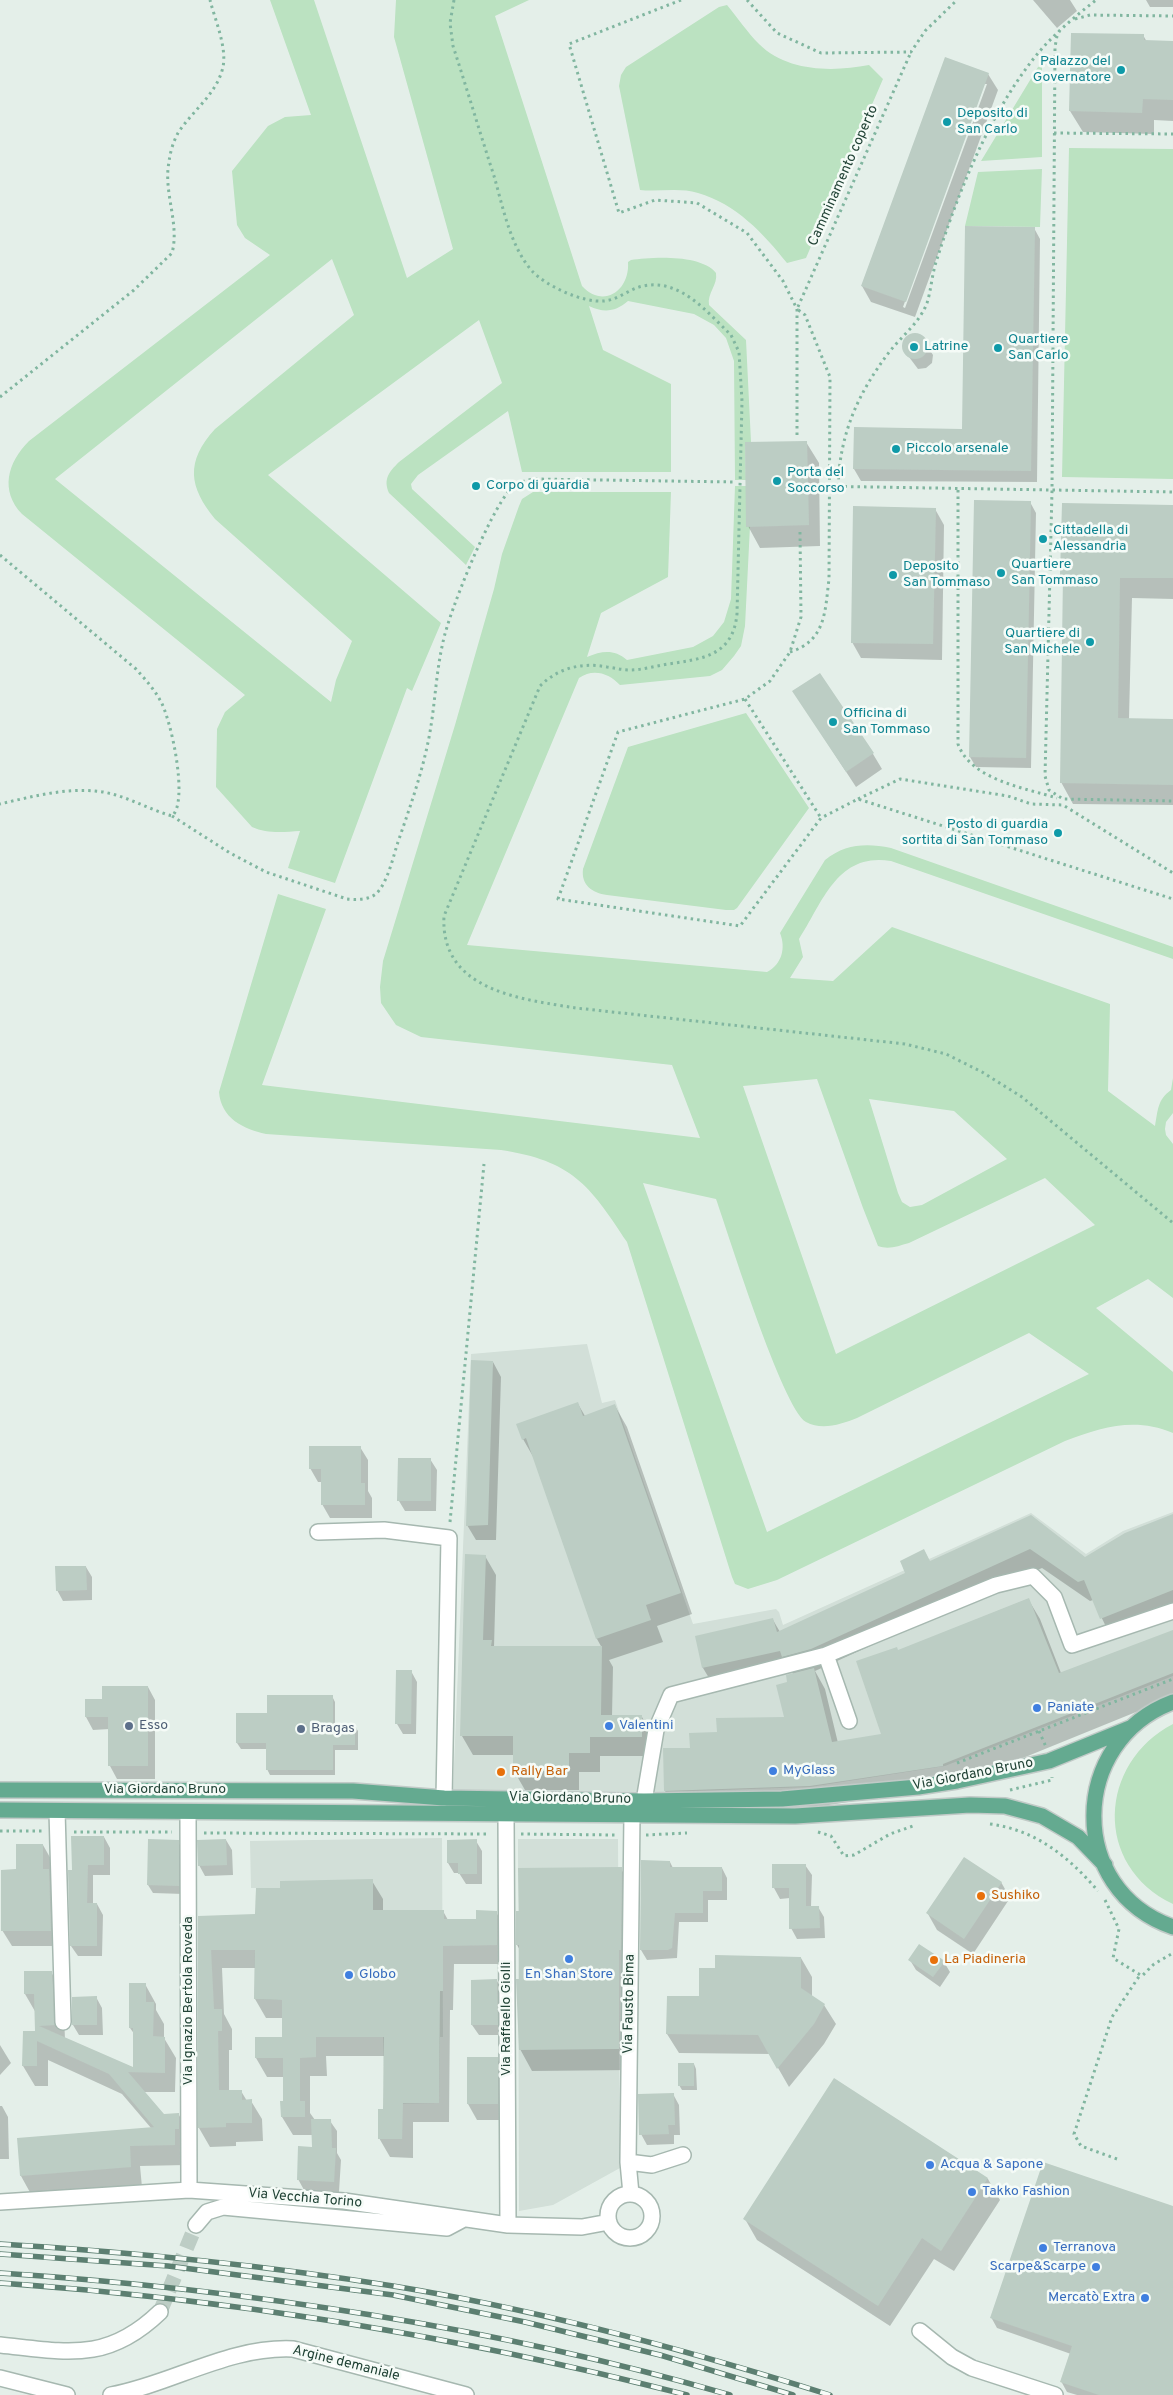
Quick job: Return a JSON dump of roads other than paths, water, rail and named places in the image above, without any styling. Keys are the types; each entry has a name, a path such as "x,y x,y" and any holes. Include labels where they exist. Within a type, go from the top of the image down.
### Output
{"main road":[{"path":"1173,1702 1150,1713 1130,1728 1117,1742 1106,1759 1096,1788 1094,1827 1104,1865 1120,1890 1136,1906 1154,1919 1173,1927"},
{"name":"Via Giordano Bruno","path":"0,1790 353,1791 444,1798 644,1801 782,1799 918,1788 1049,1760 1130,1728"},
{"name":"Via Giordano Bruno","path":"0,1810 795,1816 970,1805 1004,1806 1042,1816 1071,1833 1104,1865"}],"street":[{"path":"318,1532 384,1530 449,1538 444,1798"},
{"path":"644,1801 656,1730 671,1695 826,1654 996,1585 1034,1576 1054,1596 1072,1645 1173,1611"},
{"path":"826,1654 849,1721"},
{"path":"57,1810 63,2022"},
{"name":"Via Ignazio Bertola Roveda","path":"188,1812 189,2190"},
{"name":"Via Raffaello Giolli","path":"506,1814 508,2225"},
{"name":"Via Fausto Bima","path":"631,2194 628,2162 632,1814"},
{"path":"628,2162 652,2165 683,2155"},
{"name":"Via Vecchia Torino","path":"0,2202 189,2190 344,2201 462,2220 508,2225 582,2226 609,2222"},
{"path":"631,2194 641,2197 649,2206 652,2218 647,2229 637,2237 622,2237 612,2228 608,2215 613,2202 618,2198 631,2194"},
{"path":"196,2225 208,2212 223,2207 446,2228 462,2220"},
{"path":"0,2344 73,2352 102,2349 134,2335 160,2312"},
{"path":"920,2331 952,2357 972,2368 1054,2395"},
{"name":"Argine demaniale","path":"111,2395 231,2357 280,2349 293,2350 466,2395"},
{"path":"0,2378 67,2395"}],"tunnel":[{"path":"160,2312 196,2225"}],"railway":[{"path":"0,2244 148,2255 246,2266 344,2278 448,2296 559,2319 668,2347 830,2395"},
{"path":"0,2254 168,2266 393,2295 525,2322 660,2355 793,2395"},
{"path":"0,2273 183,2289 368,2314 552,2350 642,2371 730,2395"},
{"path":"0,2283 174,2299 346,2323 517,2355 687,2395"}],"place":[{"name":"Palazzo del Governatore","path":"1121,70"},
{"name":"Deposito di San Carlo","path":"947,122"},
{"name":"Latrine","path":"914,347"},
{"name":"Quartiere San Carlo","path":"998,348"},
{"name":"Piccolo arsenale","path":"896,449"},
{"name":"Porta del Soccorso","path":"777,481"},
{"name":"Corpo di guardia","path":"476,486"},
{"name":"Cittadella di Alessandria","path":"1043,539"},
{"name":"Quartiere San Tommaso","path":"1001,573"},
{"name":"Deposito San Tommaso","path":"893,575"},
{"name":"Quartiere di San Michele","path":"1090,642"},
{"name":"Officina di San Tommaso","path":"833,722"},
{"name":"Posto di guardia sortita di San Tommaso","path":"1058,833"},
{"name":"Paniate","path":"1037,1708"},
{"name":"Esso","path":"129,1726"},
{"name":"Valentini","path":"609,1726"},
{"name":"Bragas","path":"301,1729"},
{"name":"MyGlass","path":"773,1771"},
{"name":"Rally Bar","path":"501,1772"},
{"name":"Sushiko","path":"981,1896"},
{"name":"En Shan Store","path":"569,1959"},
{"name":"La Piadineria","path":"934,1960"},
{"name":"Globo","path":"349,1975"},
{"name":"Acqua & Sapone","path":"930,2165"},
{"name":"Takko Fashion","path":"972,2192"},
{"name":"Terranova","path":"1043,2248"},
{"name":"Scarpe&Scarpe","path":"1096,2267"},
{"name":"Mercatò Extra","path":"1145,2298"}]}
